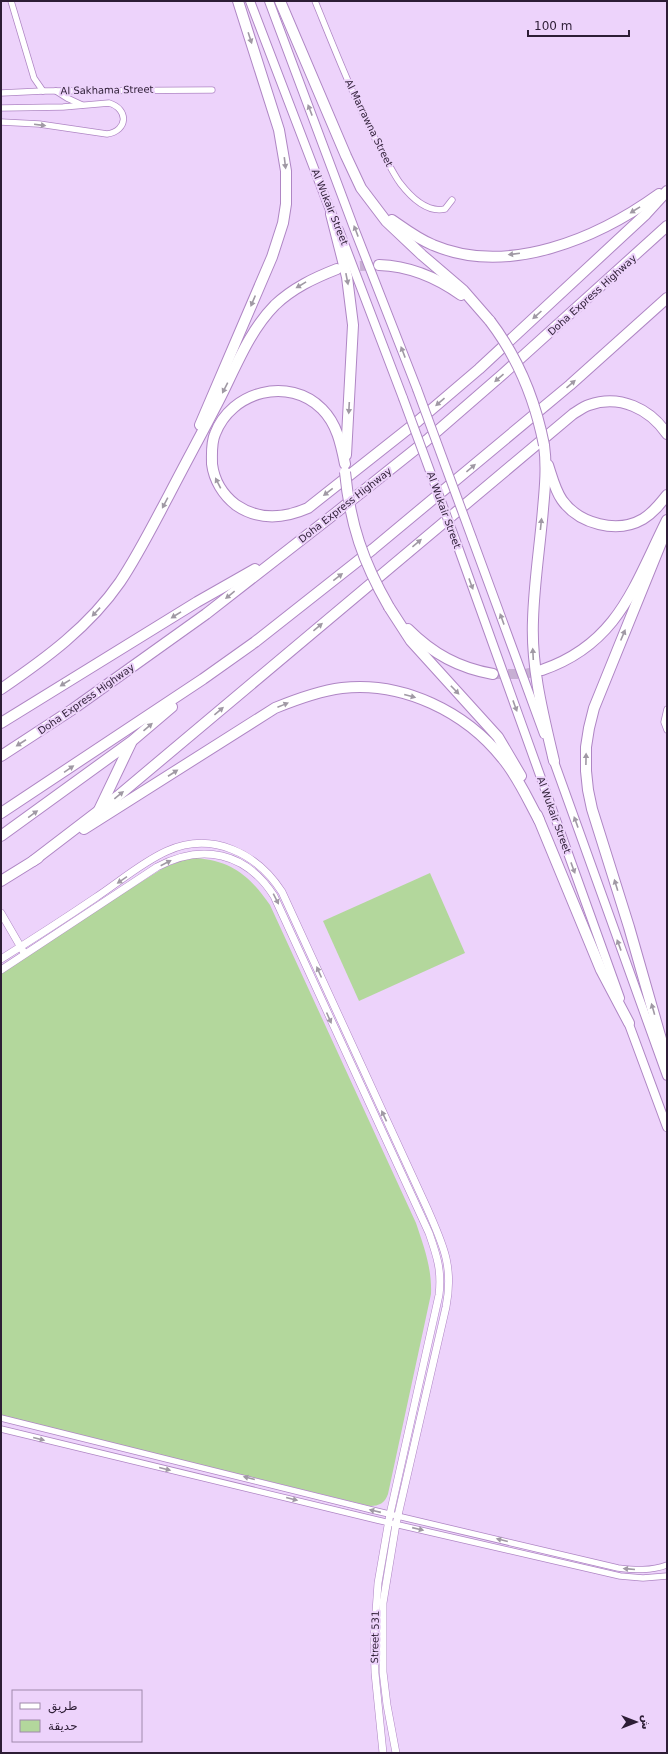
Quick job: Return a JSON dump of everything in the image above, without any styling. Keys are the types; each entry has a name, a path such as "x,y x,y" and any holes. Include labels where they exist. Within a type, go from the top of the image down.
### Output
{"highway":[{"path":"173,487 272,257 283,223 286,204 286,171 279,130 238,1"},
{"path":"280,1 353,173 371,203 395,230 459,286 490,322 509,348 524,375 539,419 555,487 562,499 570,509 593,522 602,525 618,526 643,519 657,508 667,495"},
{"path":"371,203 407,231 435,246 467,254 510,255 562,245 590,235 623,218 667,190"},
{"path":"493,674 470,669 444,658 416,637 389,607 368,569 360,548 351,512 345,468 338,436 333,423 323,410 313,401 299,394 285,391 272,391 259,394 246,399 232,408 222,419 214,435 211,452 216,480 224,494 244,510 269,517 280,517 308,508 418,421 479,369 646,214 667,190"},
{"path":"331,214 347,277 353,325 353,349 345,468"},
{"name":"Doha Express Highway","path":"1,756 73,709 206,614 282,553 333,515 450,420 667,226"},
{"path":"378,265 401,268 428,276 444,283 474,304"},
{"path":"1,689 52,653 98,610 119,583 136,556 244,350 265,317 283,298 296,288 314,278 337,269"},
{"path":"1,813 203,679 255,642 373,550 570,385 667,298"},
{"path":"33,861 98,812 572,414 589,405 599,402 626,403 639,408 651,416 660,424 667,434"},
{"path":"545,449 545,484 533,621 533,655 538,694 554,761"},
{"path":"542,670 573,657 593,643 610,626 629,595 667,520"},
{"path":"667,528 594,708 586,746 586,771 592,809 629,927 667,1060"},
{"path":"1,723 197,602 282,553"},
{"path":"396,616 411,642 498,737 522,778 601,970 629,1023"},
{"path":"1,836 132,741 203,679"},
{"path":"1,881 275,708 301,697 344,688 385,690 419,698 445,710 470,726 494,748 505,761 539,820"},
{"path":"98,812 132,741"}],"main road":[{"name":"Al Wukair Street","path":"250,1 403,398 667,1127"},
{"name":"Al Wukair Street","path":"269,1 417,389 554,761 667,1076"}],"street":[{"path":"11,1 34,78 43,91"},
{"name":"Al Marrawna Street","path":"315,1 358,105 400,182 409,194 423,205 434,209 445,209 452,200"},
{"path":"28,92 34,78"},
{"name":"Al Sakhama Street","path":"1,93 43,91 212,90"},
{"path":"56,91 66,98 82,105"},
{"path":"1,108 63,107 102,102 116,105 123,113 122,125 112,133 101,134 39,124 1,122"},
{"path":"667,710 664,722 667,730"},
{"name":"Street 531","path":"1,959 158,856 178,847 203,844 214,845 235,850 256,861 275,880 289,906 427,1208 442,1244 448,1263 450,1277 446,1307 396,1524 385,1590 382,1640 383,1672 387,1705 396,1753"},
{"name":"Street 531","path":"1,970 152,870 180,856 211,854 230,858 250,868 268,886 280,908 351,1067 429,1233 441,1278 439,1295 388,1522 377,1590 374,1640 377,1706 383,1753"},
{"path":"1,913 25,954"},
{"path":"1,1418 398,1516 618,1568 643,1570 655,1569 667,1565"},
{"path":"1,1429 620,1576 643,1578 667,1576"}],"green space":[{"path":"196,858 220,863 239,872 255,886 270,905 416,1223 425,1249 429,1266 431,1294 388,1494 383,1502 376,1505 370,1506 1,1416 1,970 165,867 184,860"},
{"path":"430,873 465,953 359,1001 323,921"}],"tunnel":[{"path":"345,267 377,265"},
{"path":"493,674 525,674 542,670"}]}
